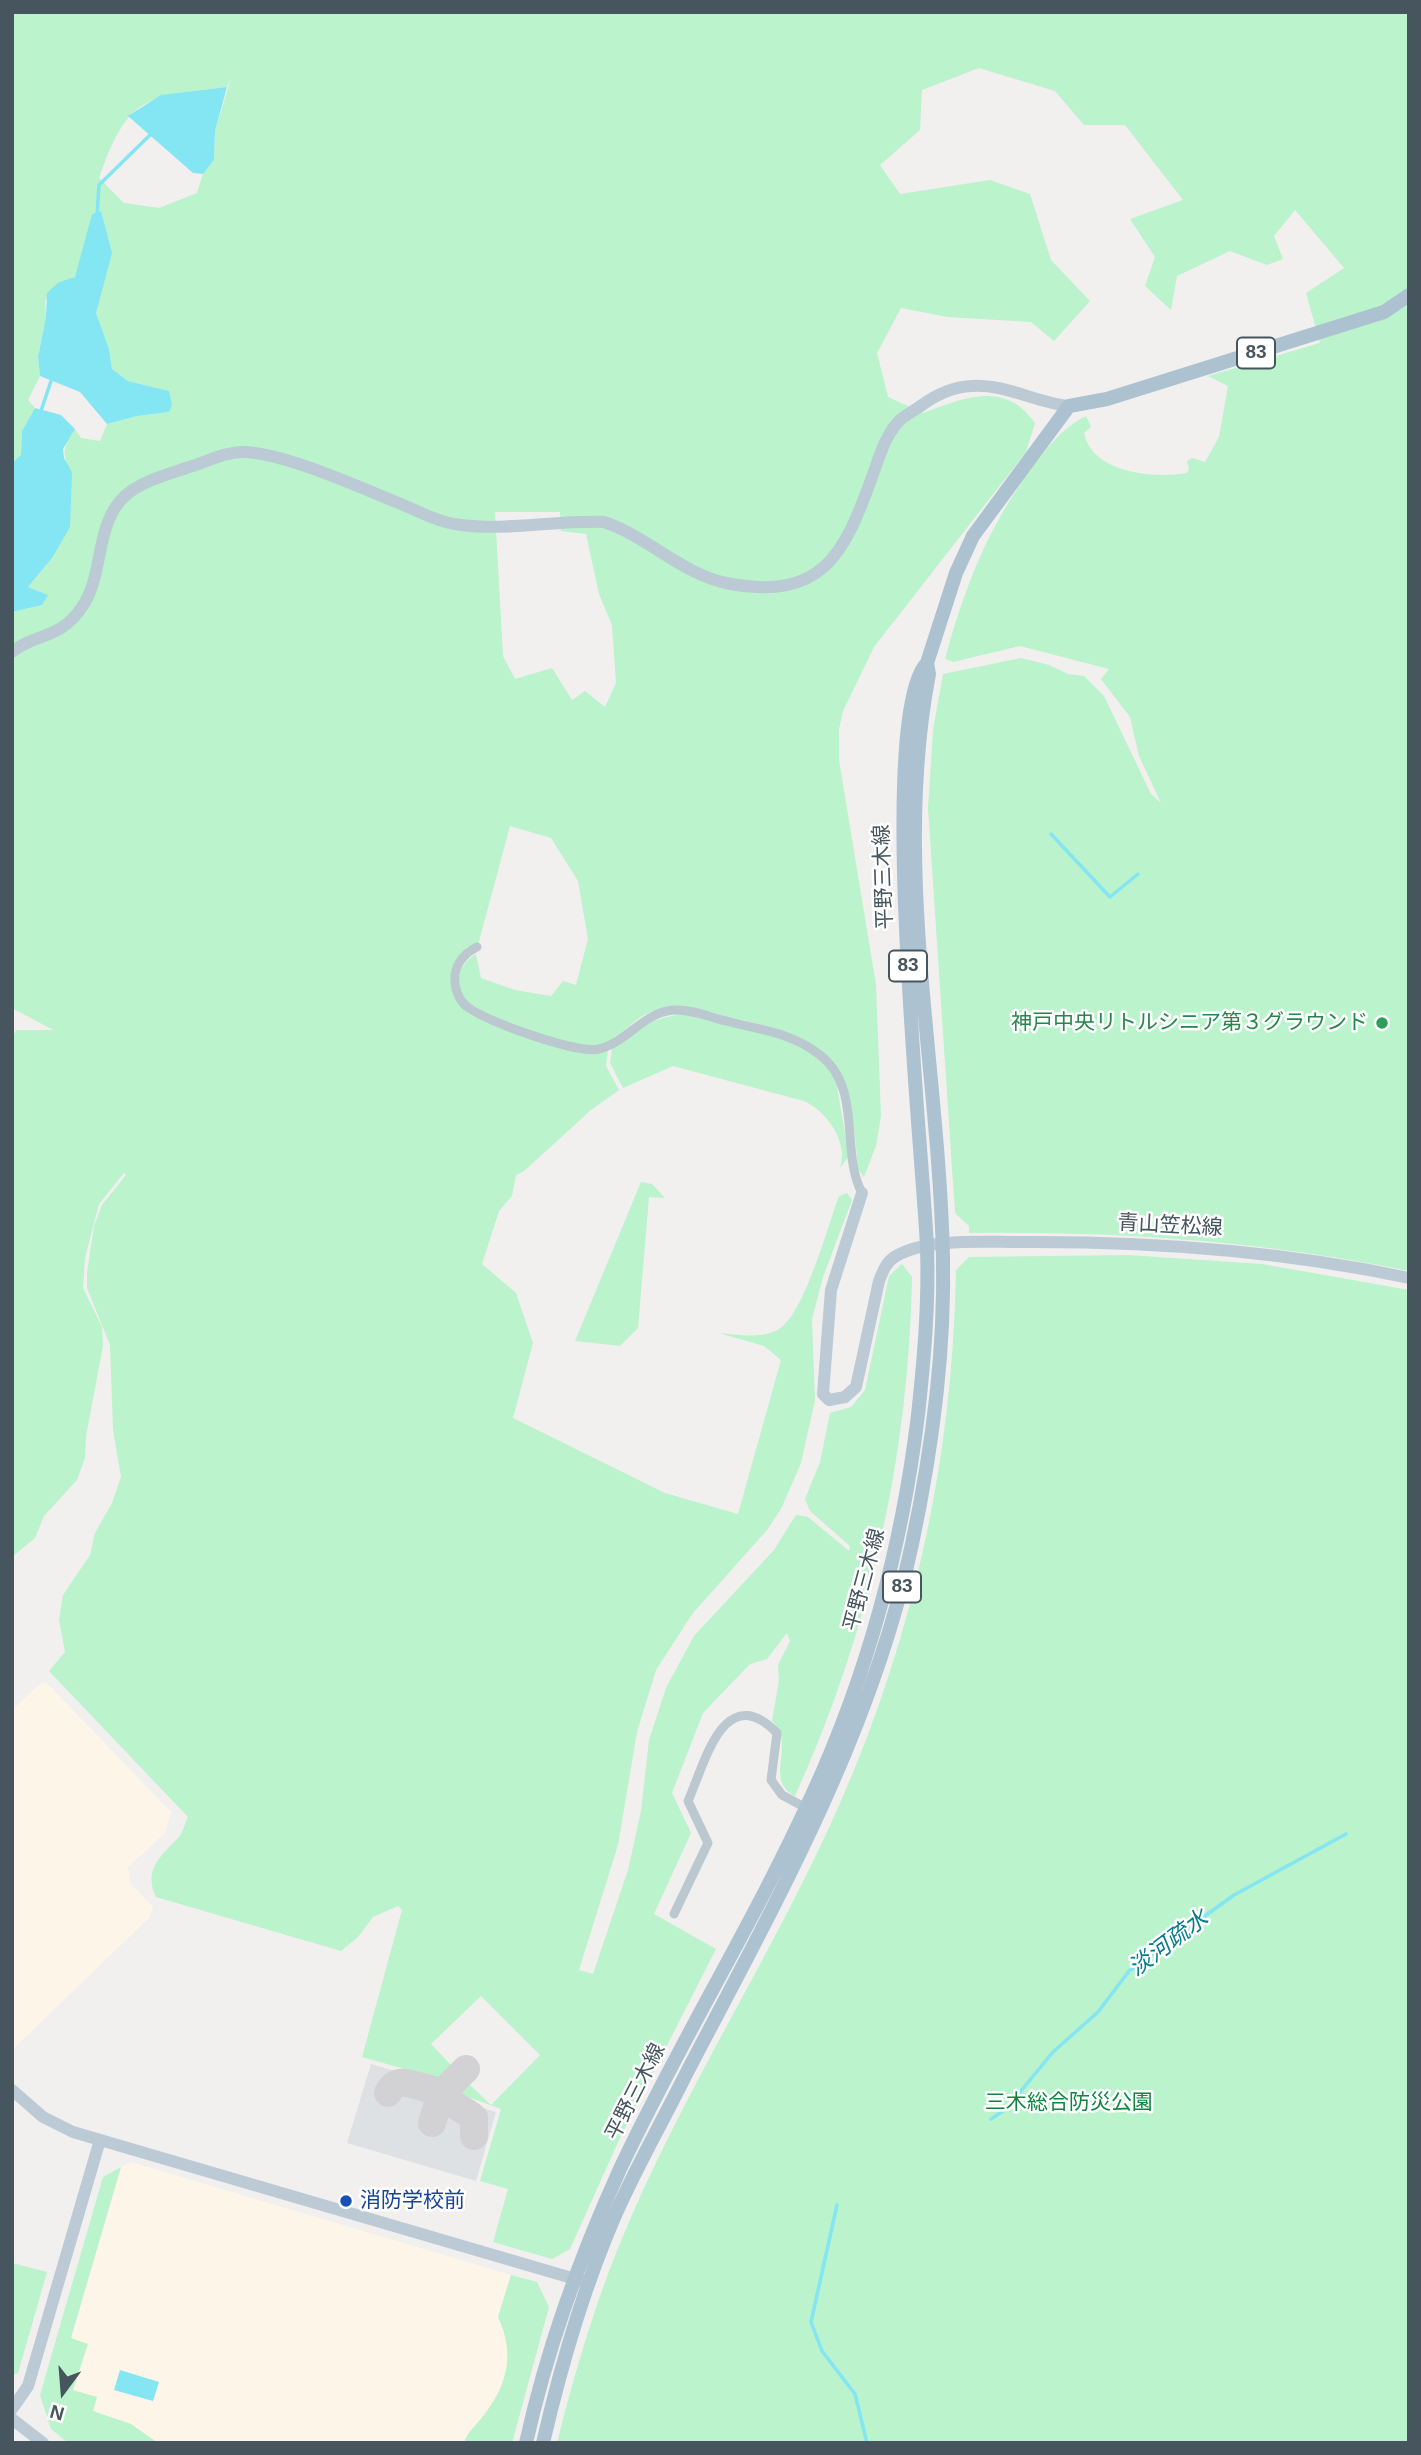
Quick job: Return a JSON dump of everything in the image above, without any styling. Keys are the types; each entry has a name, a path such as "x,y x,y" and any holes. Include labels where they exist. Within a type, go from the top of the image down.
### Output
{"main road":[{"name":"83","path":"1069,406 1114,397 1384,312 1409,295"},
{"name":"平野三木線","path":"543,2443 589,2284 623,2198 819,1816 874,1681 912,1547 932,1432 940,1349 942,1245 915,843 915,767 929,674 927,663 956,573 973,536 1069,406"},
{"name":"平野三木線","path":"526,2443 574,2279 627,2154 806,1808 856,1685 881,1607 900,1528 926,1346 927,1247 902,828 906,735 917,672 927,663"}],"street":[{"path":"12,652 26,643 53,634 81,609 89,595 107,527 114,510 127,495 153,480 223,456 244,452 268,457 334,477 431,517 459,525 604,522 624,528 706,577 728,584 778,586 814,577 826,569 844,547 882,449 900,421 925,403 948,391 979,386 1069,406"},
{"path":"477,947 464,955 456,972 456,988 464,1004 495,1020 567,1046 599,1049 616,1042 649,1018 674,1010 770,1030 804,1044 828,1062 841,1083 853,1151 851,1170 862,1193"},
{"name":"青山笠松線","path":"862,1193 838,1263 829,1301 825,1398 839,1399 856,1387 879,1282 886,1265 901,1254 927,1247 1052,1241 1174,1244 1296,1257 1409,1278"},
{"path":"674,1914 708,1843 688,1801 719,1730 729,1718 743,1714 768,1724 777,1733 771,1780 782,1795 806,1808"},
{"path":"12,2090 30,2108 50,2121 100,2140 589,2284"},
{"path":"12,2409 28,2386 100,2140"},
{"path":"12,2419 43,2443"}],"shaded area":[{"path":"46,1682 171,1812 165,1833 128,1867 130,1883 153,1907 150,1917 12,2050 12,1710 41,1683"},
{"path":"371,2064 456,2089 460,2101 496,2112 476,2181 347,2143"},
{"path":"131,2162 511,2275 498,2317 508,2337 510,2356 499,2393 464,2443 158,2443 131,2424 93,2411 73,2390 87,2344 71,2338 121,2167"}],"green space":[{"path":"12,12 1409,12 1409,1271 1300,1252 1190,1240 1080,1234 969,1233 969,1226 955,1213 928,808 933,730 943,674 1021,658 1049,665 1068,674 1084,676 1104,696 1151,794 1161,803 1139,756 1130,717 1101,679 1109,669 1020,646 953,662 945,659 969,583 990,536 1016,490 1050,445 1086,416 1091,427 1084,433 1089,446 1111,465 1142,474 1173,475 1187,473 1187,461 1192,458 1205,462 1219,437 1228,386 1208,376 1320,343 1306,293 1344,268 1295,210 1274,236 1283,259 1267,265 1230,251 1177,276 1171,310 1145,286 1155,257 1130,219 1183,200 1125,125 1084,125 1055,91 979,68 922,90 920,130 880,165 900,194 990,180 1030,194 1051,260 1090,301 1054,341 1031,322 948,317 901,308 877,353 888,397 923,413 968,398 996,397 1023,409 1035,423 1026,452 874,647 843,711 839,729 839,760 876,985 881,1116 876,1146 864,1177 858,1169 855,1135 843,1083 832,1064 817,1049 796,1037 770,1027 728,1017 657,1010 640,1018 610,1041 592,1046 579,1045 528,1032 467,1003 459,982 461,970 476,954 481,978 515,990 551,996 563,981 576,985 588,939 578,881 551,838 510,826 478,945 467,947 455,963 458,1002 550,1045 589,1052 608,1050 606,1066 619,1090 591,1110 524,1171 516,1175 512,1196 499,1211 482,1264 516,1293 533,1343 513,1418 665,1493 738,1514 781,1360 764,1346 719,1333 761,1335 783,1326 792,1315 808,1284 839,1196 847,1193 852,1200 823,1277 812,1319 815,1400 801,1463 781,1509 767,1530 693,1613 656,1670 637,1732 618,1845 579,1970 593,1974 628,1870 641,1811 649,1740 666,1688 694,1636 774,1550 796,1515 808,1517 849,1551 850,1546 810,1511 805,1499 820,1462 830,1413 851,1407 865,1390 889,1276 902,1264 912,1277 903,1411 893,1477 864,1607 821,1734 795,1796 781,1781 782,1740 772,1721 779,1680 778,1665 790,1641 787,1633 767,1659 750,1664 703,1713 672,1793 691,1833 654,1914 716,1949 619,2140 570,2249 552,2259 493,2242 508,2189 480,2181 501,2109 460,2094 470,2085 491,2105 540,2055 481,1996 431,2044 451,2065 440,2079 362,2057 402,1910 398,1906 373,1917 358,1937 341,1951 156,1897 153,1871 160,1857 180,1836 188,1817 49,1671 65,1652 59,1620 63,1595 90,1555 95,1533 112,1503 121,1477 113,1429 110,1345 87,1288 87,1273 94,1226 102,1205 126,1175 124,1173 99,1204 85,1258 83,1288 102,1327 103,1346 86,1436 85,1458 77,1480 44,1516 35,1538 12,1557 12,1038 16,1030 53,1030 12,1008 12,612 42,605 47,595 28,587 52,558 72,472 65,450 75,429 81,438 100,441 107,424 168,412 169,391 128,381 112,369 109,349 96,313 104,223 101,211 92,214 75,277 59,282 45,301 46,317 38,357 40,376 28,400 35,408 22,431 21,455 12,463","holes":["231,78 215,131 214,160 203,174 197,193 159,208 124,203 99,178 120,130 143,105 176,94 227,87","495,512 560,512 561,531 586,534 599,594 612,625 616,683 605,707 585,691 572,700 552,668 515,679 503,656"]},
{"path":"680,1014 783,1038 814,1055 826,1066 836,1081 849,1156 840,1168 842,1158 839,1138 821,1112 804,1101 673,1066 623,1088 610,1063 612,1048 651,1021"},
{"path":"641,1182 652,1184 665,1198 649,1197 638,1328 620,1346 575,1341"},
{"name":"三木総合防災公園","path":"1128,1255 1262,1264 1409,1290 1409,2443 557,2443 589,2331 629,2222 679,2116 816,1855 841,1801 890,1673 925,1541 938,1474 953,1339 956,1270 969,1257"},
{"path":"121,2167 71,2338 88,2344 73,2390 97,2397 93,2411 131,2424 158,2443 68,2443 51,2429 40,2395 103,2177"},
{"path":"12,2263 47,2272 18,2373 12,2375"},
{"path":"511,2275 537,2282 549,2307 512,2443 464,2443 494,2400 504,2377 507,2366 506,2342 498,2317"}],"water":[{"path":"227,87 215,131 214,160 203,174 193,173 128,116 161,95"},
{"path":"101,211 112,253 96,313 109,349 112,369 128,381 169,391 172,405 169,412 137,416 107,424 80,392 40,376 38,357 46,317 47,293 59,282 75,277 92,214"},
{"path":"35,408 61,415 75,429 63,449 64,458 72,472 70,527 52,558 28,587 48,595 42,605 12,612 12,463 21,455 22,431"},
{"path":"120,2370 159,2382 153,2401 114,2390"}],"waterway":[{"path":"97,216 99,185 151,134"},
{"path":"40,414 52,378"},
{"path":"1051,834 1110,897 1138,874"},
{"name":"淡河疏水","path":"991,2119 1006,2109 1053,2052 1098,2012 1129,1971 1234,1895 1346,1834"},
{"name":"淡河疏水","path":"837,2205 811,2322 822,2351 855,2394 867,2443"}],"taxiway":[{"path":"432,2123 441,2094 466,2069"},
{"path":"388,2093 399,2083 445,2090"},
{"path":"450,2085 451,2102 474,2118 474,2136"}],"place":[{"name":"神戸中央リトルシニア第３グラウンド","path":"1382,1023"},
{"name":"消防学校前","path":"346,2201"}]}
